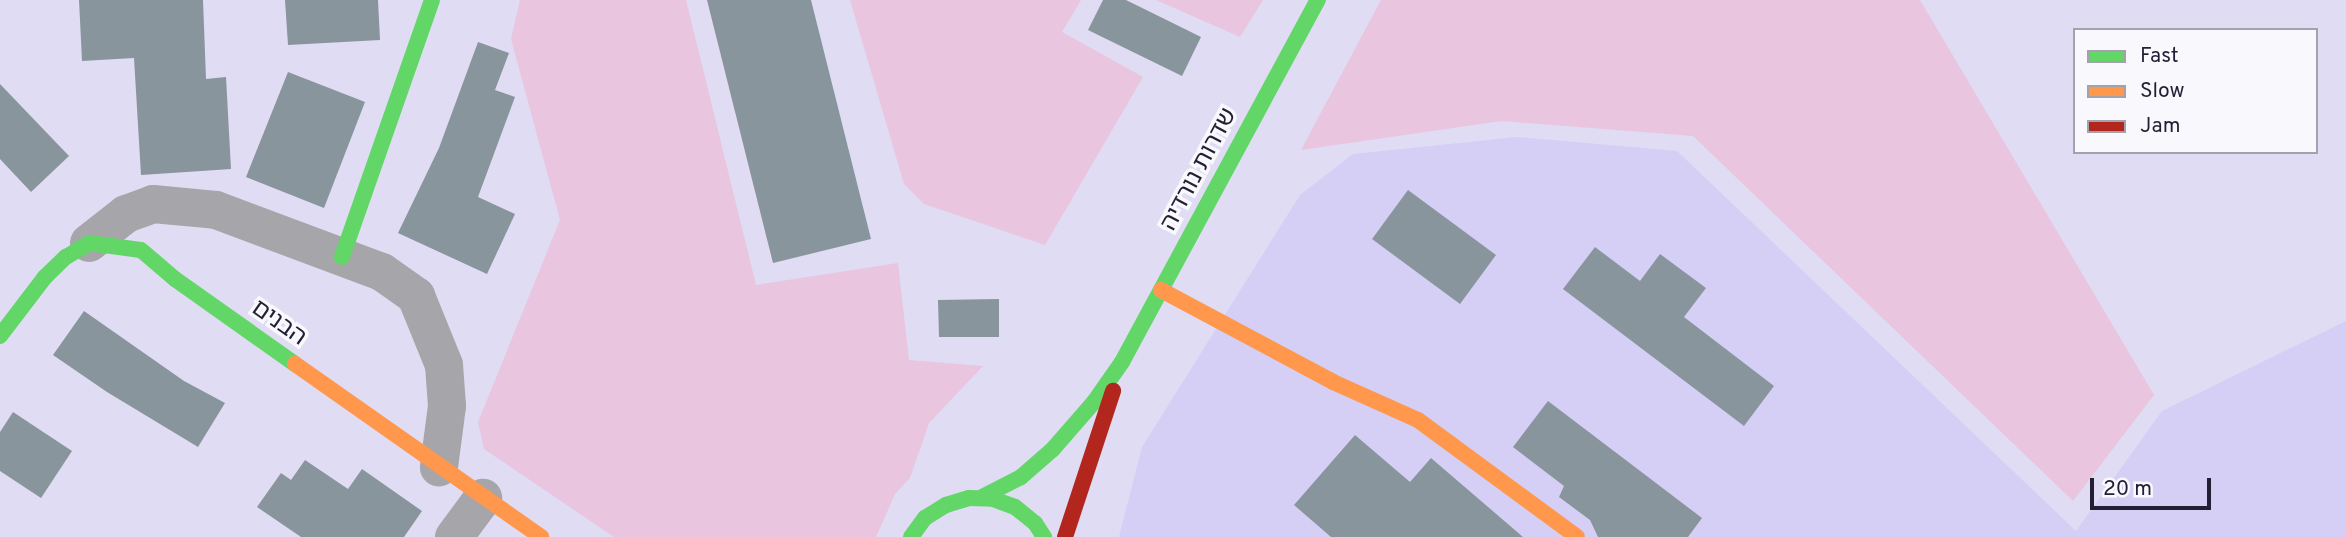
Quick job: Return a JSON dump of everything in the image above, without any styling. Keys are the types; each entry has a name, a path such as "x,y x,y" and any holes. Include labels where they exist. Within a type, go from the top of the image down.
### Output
{"street":[{"path":"342,257 432,0"},
{"name":"שדרות נורדיה","path":"980,498 1021,477 1053,449 1094,402 1122,362 1318,0"},
{"path":"0,337 45,277 66,257 126,214 153,204 216,210 382,272 416,296 444,365 447,406 439,467"},
{"name":"הבנים","path":"89,243 141,250 175,279 541,537"},
{"path":"1161,290 1333,382 1418,420 1577,537"},
{"name":"שדרות נורדיה","path":"1065,537 1122,362"},
{"path":"454,537 483,498"},
{"path":"911,537 925,518 946,505 980,498 1015,508 1035,523 1044,537"}],"shaded area":[{"path":"520,0 686,0 756,285 898,263 909,360 983,366 929,423 910,478 895,494 876,537 614,537 484,449 478,422 560,220 511,39"},
{"path":"850,0 1081,0 1062,32 1143,77 1045,245 924,204 904,184"},
{"path":"1156,0 1263,0 1240,37"},
{"path":"1381,0 1920,0 2154,395 2073,501 1693,136 1501,121 1301,150"},
{"path":"1517,137 1677,151 2076,531 2162,411 2346,321 2346,537 1119,537 1142,447 1300,195 1353,154"}],"building":[{"path":"79,0 203,0 206,79 226,77 231,169 141,175 134,58 82,61"},
{"path":"285,0 378,0 380,40 288,45"},
{"path":"707,0 811,0 871,239 773,263"},
{"path":"1103,0 1126,0 1201,37 1182,76 1088,30"},
{"path":"478,42 509,53 495,90 515,97 478,197 515,214 487,274 398,233 439,148"},
{"path":"288,72 365,102 324,208 246,177"},
{"path":"0,84 69,156 31,192 0,159"},
{"path":"1408,190 1496,255 1460,304 1372,239"},
{"path":"1595,247 1640,281 1660,254 1706,288 1684,317 1774,386 1744,426 1563,289"},
{"path":"999,299 999,337 939,337 938,300"},
{"path":"84,311 184,381 225,403 198,447 107,392 53,355"},
{"path":"1548,401 1702,518 1688,537 1598,537 1590,520 1559,497 1564,486 1513,447"},
{"path":"13,412 72,451 41,498 0,471 0,432"},
{"path":"1355,435 1410,482 1431,458 1523,537 1331,537 1294,505"},
{"path":"305,460 348,489 362,469 422,511 404,537 301,537 257,507 281,473 291,480"}],"traffic: fast":[{"path":"342,257 432,0"},
{"path":"980,498 1021,477 1053,449 1094,402 1122,362 1318,0"},
{"path":"0,336 45,277 66,257 89,243 141,250 175,279 295,364"},
{"path":"911,537 925,518 946,505 969,498 993,499 1015,507 1035,523 1044,537"}],"traffic: slow":[{"path":"1161,290 1333,382 1418,420 1577,537"},
{"path":"295,364 541,537"}],"traffic: jam":[{"path":"1065,537 1113,391"}]}
